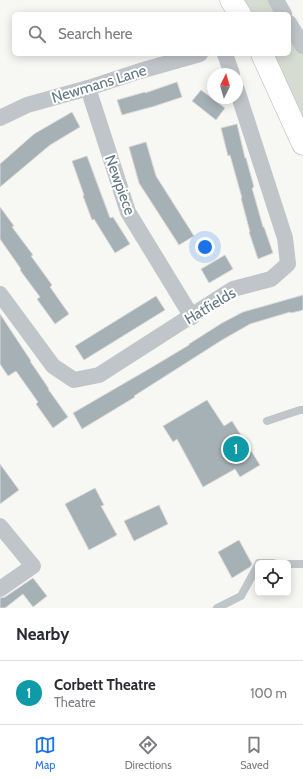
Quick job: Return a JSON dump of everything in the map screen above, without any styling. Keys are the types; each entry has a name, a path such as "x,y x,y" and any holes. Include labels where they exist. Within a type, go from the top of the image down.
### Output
{"main road":[{"path":"231,0 239,12"},
{"path":"263,56 303,144"}],"street":[{"path":"276,0 283,12"},
{"path":"291,25 303,46"},
{"name":"Newmans Lane","path":"0,118 26,105 193,56"},
{"path":"226,56 230,68"},
{"name":"Newpiece","path":"88,88 128,212 192,316"},
{"name":"Hatfields","path":"0,294 53,366 74,380 99,375 233,289 271,279 288,264 285,238 242,104"},
{"path":"0,526 33,566 0,589"}],"lane":[{"path":"268,421 303,410"},
{"path":"291,564 303,564"},
{"path":"217,608 241,596 255,570"}],"shaded area":[{"path":"237,0 276,0 283,12 245,12"},
{"path":"291,26 303,46 303,127 269,56 291,56"}],"building":[{"path":"177,82 182,97 122,115 117,100 145,93"},
{"path":"201,90 207,94 207,104 220,104 225,108 216,120 192,101"},
{"path":"72,112 80,127 50,145 0,187 0,164 34,134"},
{"path":"237,124 254,187 252,188 263,227 273,253 258,259 249,232 242,198 230,155 228,156 221,128"},
{"path":"146,142 156,176 194,236 179,245 139,183 129,147"},
{"path":"87,156 110,218 113,217 130,244 115,253 94,219 92,220 72,161"},
{"path":"0,207 14,226 12,227 33,255 31,256 52,285 50,287 69,314 55,324 37,299 40,297 0,239"},
{"path":"225,255 233,269 209,283 201,269"},
{"path":"303,295 303,310 290,312 250,324 222,340 134,396 135,397 82,429 73,413 189,345 222,323 243,312"},
{"path":"156,296 165,310 84,360 75,346"},
{"path":"0,314 48,389 68,417 53,428 36,404 38,402 16,371 8,376 0,364"},
{"path":"207,400 224,426 232,421 260,465 240,477 235,469 203,487 177,439 173,442 163,426"},
{"path":"0,464 19,490 0,504"},
{"path":"95,488 104,505 101,506 117,535 89,550 65,504"},
{"path":"159,505 168,524 134,541 124,521"},
{"path":"239,540 252,564 250,567 232,578 218,552"},
{"path":"33,578 47,596 33,607 23,594 5,608 0,608 0,598 5,597"}],"place":[{"name":"Corbett Theatre","path":"236,449"}]}
